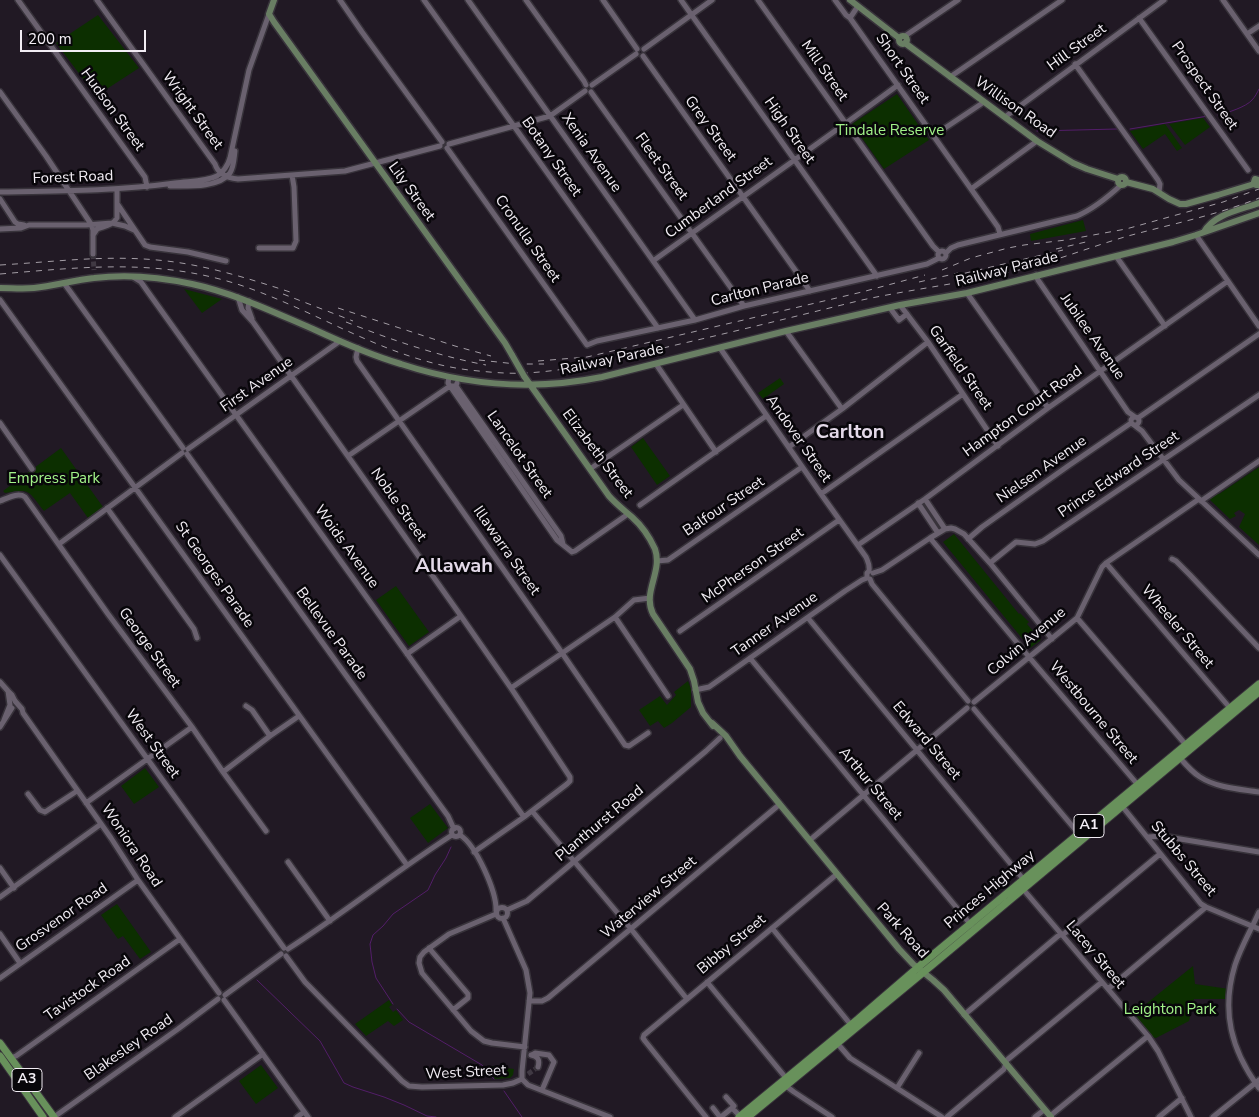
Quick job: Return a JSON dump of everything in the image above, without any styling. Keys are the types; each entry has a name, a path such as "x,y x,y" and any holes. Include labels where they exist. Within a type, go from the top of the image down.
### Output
{"highway":[{"name":"Princes Highway","path":"739,1116 837,1043 971,925 1259,684"},
{"name":"Princes Highway","path":"748,1117 851,1025 1023,889 1259,692"},
{"name":"A3","path":"0,1043 5,1062 41,1114"},
{"name":"A3","path":"0,1056 54,1117"},
{"path":"41,1114 54,1117"}],"main road":[{"path":"269,14 274,0"},
{"name":"Willison Road","path":"854,2 984,102 1038,140 1080,166 1122,182 1159,192 1180,204 1258,184"},
{"name":"Lily Street","path":"269,14 502,339 530,385"},
{"name":"Railway Parade","path":"1204,232 1209,224 1216,219 1259,203"},
{"name":"Railway Parade","path":"0,288 34,288 64,283 94,274 147,277 195,284 249,302 399,364 449,377 455,384 559,384 581,382 900,305 967,293 1196,235 1259,212"},
{"name":"Elizabeth Street","path":"530,385 613,501 639,524 652,543 657,561"},
{"path":"650,598 657,561"},
{"name":"Park Road","path":"650,598 652,612 692,674 701,709 723,738 740,756 899,949 939,985 1050,1117"}],"street":[{"name":"Hudson Street","path":"18,0 142,174 146,180 147,187"},
{"name":"Wright Street","path":"97,0 215,164 228,174 244,179 292,175"},
{"path":"340,0 441,144"},
{"name":"Botany Street","path":"424,0 658,328"},
{"name":"Xenia Avenue","path":"468,0 695,320"},
{"path":"526,0 584,81 586,85 584,89 588,92"},
{"path":"603,0 640,57 643,56 644,49"},
{"name":"High Street","path":"681,0 877,276"},
{"path":"259,248 288,249 294,246 296,241 292,175 345,171 446,141 448,146 550,116 593,90 592,86 641,48 644,49 712,0"},
{"name":"Mill Street","path":"758,0 939,255"},
{"name":"Short Street","path":"835,0 898,85 998,227 1000,234"},
{"path":"903,39 958,0"},
{"path":"950,77 1054,2 1062,0"},
{"name":"Hill Street","path":"1005,117 1164,0"},
{"path":"1223,0 1259,51"},
{"path":"850,18 854,2"},
{"path":"223,171 229,164 249,70 269,14"},
{"name":"Prospect Street","path":"1139,18 1248,170"},
{"path":"1247,34 1259,26"},
{"name":"Grey Street","path":"643,56 810,291"},
{"path":"1075,64 1158,180 1160,184 1159,192"},
{"path":"586,85 592,86"},
{"name":"Cumberland Street","path":"653,261 898,85"},
{"path":"0,92 46,156 91,224 93,230 93,254"},
{"name":"Fleet Street","path":"588,92 693,232 744,306"},
{"path":"933,136 984,102"},
{"path":"228,174 234,160 237,128"},
{"path":"971,189 1038,140"},
{"name":"Cronulla Street","path":"448,146 587,345"},
{"name":"Forest Road","path":"0,192 128,189 203,180 215,177 223,171"},
{"name":"Forest Road","path":"147,187 214,183 228,174"},
{"path":"939,255 942,251 946,253 958,245 1077,216 1106,198 1122,182"},
{"path":"128,189 120,195 118,203 143,243 150,247 188,252 226,261"},
{"path":"92,238 97,229 112,224 117,218 117,190"},
{"path":"0,199 15,222 21,225 112,224 134,230"},
{"path":"73,225 79,224 83,213"},
{"path":"121,226 127,218"},
{"path":"0,229 21,228 29,225"},
{"path":"73,225 89,230 92,238"},
{"path":"1196,235 1259,326"},
{"name":"Carlton Parade","path":"587,345 596,341 695,320 744,306 927,264 939,255"},
{"path":"1116,256 1164,326"},
{"name":"Jubilee Avenue","path":"1036,275 1134,421"},
{"name":"Woids Avenue","path":"133,276 141,282 524,817"},
{"path":"147,277 148,292"},
{"name":"Hampton Court Road","path":"858,545 1228,281"},
{"name":"Bellevue Parade","path":"64,283 448,816 453,832 457,828 460,830 460,835 474,852"},
{"path":"967,293 1048,408"},
{"name":"Noble Street","path":"238,298 242,310 253,322 291,375 461,616 569,775 570,781 567,784 532,811"},
{"name":"St Georges Parade","path":"0,300 407,865"},
{"name":"Noble Street","path":"249,302 248,308 253,322"},
{"name":"Garfield Street","path":"900,305 928,342 998,446"},
{"path":"890,308 899,320 907,314"},
{"path":"786,331 842,408"},
{"name":"Nielsen Avenue","path":"968,539 1060,471 1259,334"},
{"name":"First Avenue","path":"58,544 340,341"},
{"path":"788,448 928,342"},
{"name":"Illawarra Street","path":"358,348 357,361 625,745 629,746 648,733"},
{"name":"Andover Street","path":"720,348 820,494 858,545 869,562 871,572"},
{"path":"656,364 716,452"},
{"path":"348,456 455,384"},
{"name":"Lancelot Street","path":"455,384 557,540 567,549 572,552 575,551 628,514"},
{"path":"820,494 963,394"},
{"name":"Prince Edward Street","path":"990,563 1016,542 1035,544 1043,541 1259,395"},
{"path":"590,469 684,405"},
{"path":"640,505 766,416"},
{"path":"1134,421 1179,480 1259,555"},
{"path":"0,423 32,468"},
{"name":"Colvin Avenue","path":"972,704 1077,618 1106,563 1259,461"},
{"name":"Balfour Street","path":"657,561 668,560 773,489 802,467"},
{"name":"George Street","path":"0,501 18,495 24,496 266,831"},
{"path":"925,498 945,529"},
{"path":"918,503 938,533"},
{"path":"107,508 194,630 197,638"},
{"name":"McPherson Street","path":"680,631 839,520"},
{"path":"1052,639 990,563 964,534 956,529 945,529 882,570 867,573 872,584 1079,834"},
{"name":"Westbourne Street","path":"930,538 1138,785"},
{"name":"West Street","path":"0,554 286,949"},
{"path":"1172,559 1259,648"},
{"name":"Wheeler Street","path":"1106,563 1230,708"},
{"name":"Tanner Avenue","path":"695,690 709,686 845,591 862,580 869,579"},
{"path":"511,688 615,617 634,600 650,598"},
{"path":"408,654 461,616"},
{"path":"615,617 668,696"},
{"name":"Edward Street","path":"808,618 1024,880"},
{"path":"1077,618 1186,745"},
{"name":"Arthur Street","path":"750,658 971,925"},
{"name":"Woniora Road","path":"1,686 12,695 13,705 22,709 23,714 102,824 138,880 308,1117"},
{"path":"810,840 918,751 967,708 966,704 972,704"},
{"path":"0,727 13,705"},
{"path":"246,706 252,710 270,736"},
{"path":"223,772 299,716"},
{"path":"86,803 192,727"},
{"name":"Planthurst Road","path":"505,909 527,901 723,738"},
{"path":"1180,758 1206,780 1224,786 1259,792"},
{"path":"28,794 40,810 46,812 77,791"},
{"name":"Waterview Street","path":"529,1001 542,1001 548,998 780,804"},
{"name":"Stubbs Street","path":"1122,806 1201,904 1259,929"},
{"path":"504,918 499,918 496,913 493,893 483,867 474,852 532,811 687,999"},
{"path":"0,897 102,824"},
{"path":"284,955 289,953 286,949 330,921 453,832"},
{"path":"1148,837 1162,836 1259,852"},
{"path":"964,1015 1160,854"},
{"path":"288,862 330,921"},
{"path":"0,868 14,888"},
{"name":"Bibby Street","path":"706,1117 643,1037 837,874"},
{"name":"Grosvenor Road","path":"0,978 138,880"},
{"name":"Lacey Street","path":"1023,889 1148,1036 1158,1051 1192,1117"},
{"path":"493,893 505,909 507,915 504,918"},
{"path":"1108,989 1206,907"},
{"path":"505,909 499,908 496,913 449,934 424,952 420,957 419,963 420,969 471,1032 484,1041 524,1047"},
{"path":"1213,1117 1258,1084 1244,1065 1235,1045 1228,1006 1235,964 1259,912"},
{"path":"504,918 526,970 530,993 522,1077 528,1085 610,1117"},
{"path":"772,928 851,1025"},
{"path":"0,934 20,963"},
{"name":"Tavistock Road","path":"5,1062 180,939"},
{"path":"429,948 468,994 468,998 453,1010"},
{"name":"West Street","path":"284,955 305,982 409,1086 503,1085 513,1083 528,1074"},
{"name":"Blakesley Road","path":"54,1117 284,955"},
{"path":"707,982 794,1092 832,1117"},
{"path":"947,1117 1004,1069 1007,1060 1102,982"},
{"path":"1050,1117 1148,1036"},
{"path":"837,1043 850,1058 942,1117"},
{"path":"532,1055 536,1053 549,1055 554,1062 542,1090"},
{"path":"897,1088 919,1053"},
{"path":"175,1117 263,1054"},
{"path":"524,1054 536,1056 538,1058 538,1067"},
{"path":"726,1096 734,1106 732,1108 739,1116"},
{"path":"1158,1117 1182,1098"},
{"path":"713,1108 721,1117 732,1108"},
{"path":"1035,1117 1044,1110"},
{"path":"297,1117 304,1112"}],"green space":[{"path":"98,15 139,68 96,96 56,43"},
{"name":"Tindale Reserve","path":"897,94 929,140 884,169 852,124"},
{"path":"1203,118 1210,127 1185,145 1169,124"},
{"path":"1165,124 1182,148 1177,151 1165,134 1143,149 1130,131"},
{"path":"1083,220 1086,231 1031,241 1030,234"},
{"path":"184,289 222,299 202,313"},
{"path":"780,378 784,384 763,399 758,393"},
{"path":"643,438 670,476 657,485 631,447"},
{"name":"Empress Park","path":"61,448 103,507 88,518 70,493 44,511 35,499 25,491 5,493 3,491"},
{"path":"1259,467 1259,545 1239,527 1245,514 1239,510 1234,513 1236,516 1230,519 1209,499 1215,493 1219,494"},
{"path":"954,534 1019,614 1029,622 1027,624 1041,640 1030,648 943,542"},
{"path":"396,586 429,632 409,646 376,600"},
{"path":"688,681 691,689 691,707 664,728 658,721 650,726 639,710 660,696 667,705 676,695 674,692"},
{"path":"145,768 159,787 134,804 121,786"},
{"path":"430,804 448,828 428,843 410,818"},
{"path":"117,904 151,952 140,959 123,936 118,939 101,915"},
{"name":"Leighton Park","path":"1193,966 1195,984 1229,989 1228,999 1194,999 1189,1021 1156,1038 1148,1036 1131,1016"},
{"path":"389,1000 392,1005 389,1007 393,1012 396,1010 403,1020 394,1026 388,1021 366,1036 355,1024"},
{"path":"261,1065 278,1088 256,1104 239,1081"},
{"path":"491,1066 514,1069 513,1075 510,1078 495,1079 489,1071"}],"waterway":[{"path":"1218,115 1249,103 1259,89"},
{"path":"1130,129 1208,116"},
{"path":"1037,131 1117,129"},
{"path":"393,1004 376,978 370,944 373,935 393,914 428,890 451,847"},
{"path":"257,980 320,1041 344,1083 384,1097 427,1116 436,1117"},
{"path":"397,1009 409,1022 482,1065 494,1079"},
{"path":"504,1091 522,1117"}],"tunnel":[{"path":"93,254 94,270"},
{"path":"528,1074 538,1067"}],"railway":[{"path":"942,270 971,258 1008,248 1126,229 1223,202 1259,189"},
{"path":"0,274 92,267 152,268 182,271 243,286 382,346 439,365 469,370 526,373 604,362 862,300 1015,271 1128,236 1211,214 1259,198"},
{"path":"1056,249 1090,241"},
{"path":"953,276 1063,250"},
{"path":"0,265 98,259 157,260 208,268 290,292"},
{"path":"919,282 958,273"},
{"path":"538,361 587,357 862,292 925,275"},
{"path":"283,294 353,321"},
{"path":"338,308 491,356"},
{"path":"346,322 415,347 486,365"},
{"path":"479,360 516,364 544,364"}],"district":[{"name":"Carlton","path":"850,433"},
{"name":"Allawah","path":"454,567"}]}
